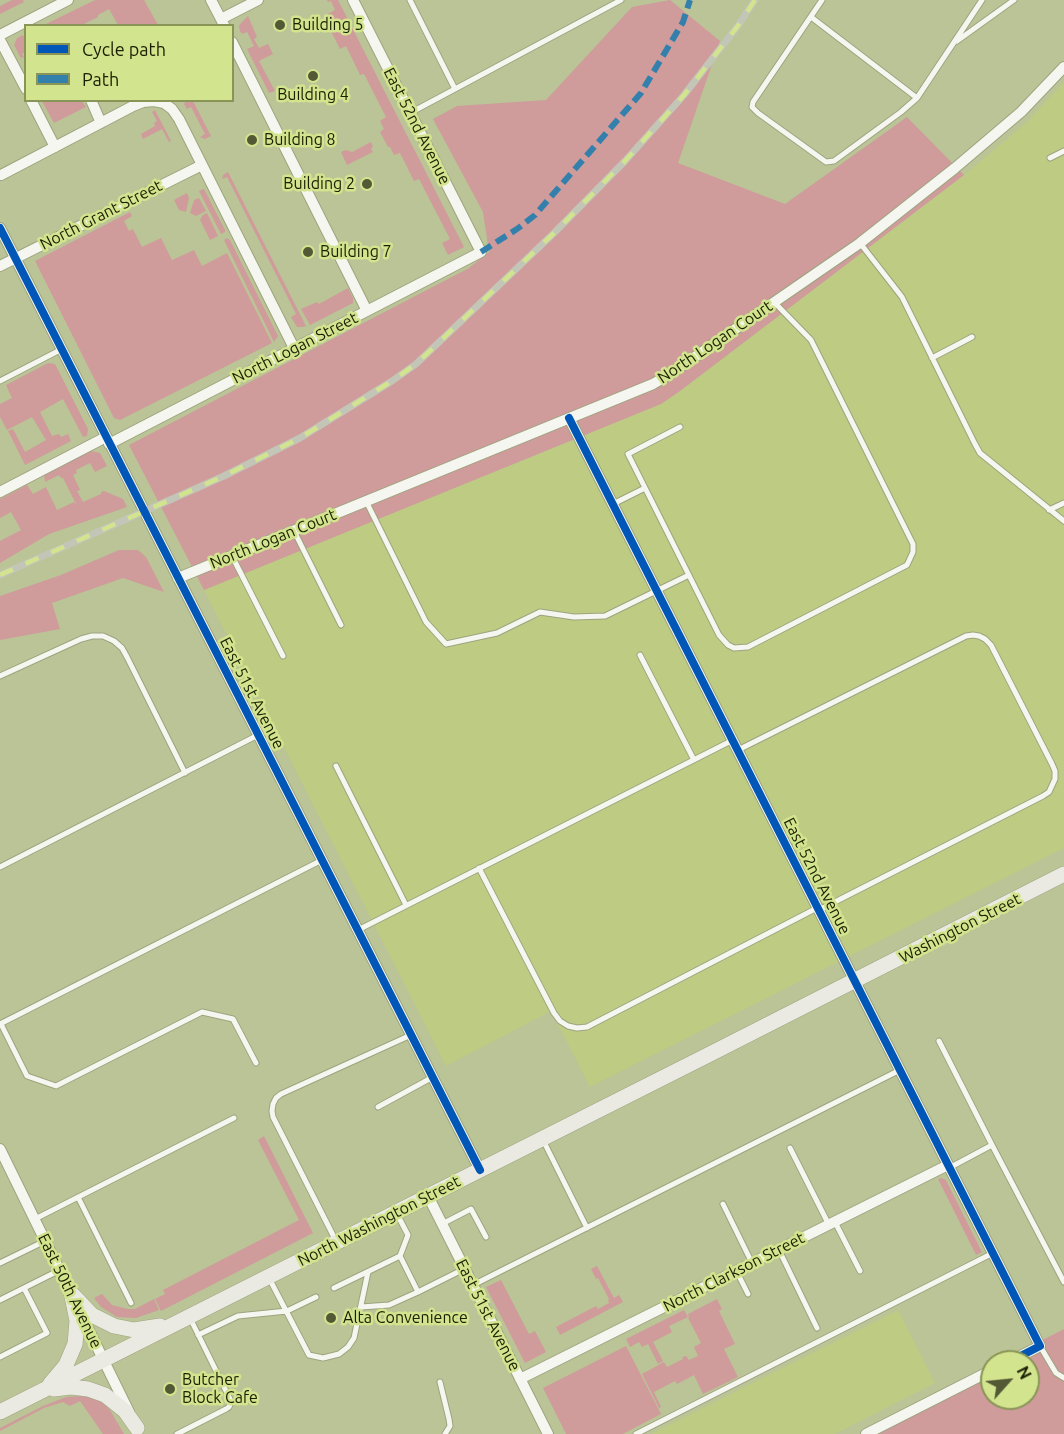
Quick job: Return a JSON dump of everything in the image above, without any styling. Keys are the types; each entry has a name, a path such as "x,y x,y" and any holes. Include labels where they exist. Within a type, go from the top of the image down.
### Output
{"main road":[{"name":"Washington Street","path":"855,981 1064,874"},
{"name":"North Washington Street","path":"0,1412 855,981"},
{"path":"71,1293 92,1315 114,1326 134,1330 184,1319"},
{"path":"39,1392 66,1365 74,1348 77,1321 71,1293"},
{"path":"39,1392 70,1387 96,1392 119,1405 139,1431"}],"street":[{"path":"0,35 68,0"},
{"path":"211,0 222,22 258,0"},
{"name":"East 52nd Avenue","path":"353,0 481,252"},
{"path":"0,40 24,85"},
{"path":"234,46 367,311"},
{"name":"North Logan Court","path":"178,578 653,384 860,243 1021,112 1064,67"},
{"path":"32,102 55,147"},
{"path":"92,102 101,123"},
{"path":"1,176 143,102"},
{"path":"161,102 172,109 179,119 294,348"},
{"name":"North Grant Street","path":"0,266 202,165"},
{"name":"East 51st Avenue","path":"0,228 480,1170"},
{"name":"North Logan Street","path":"0,492 294,348 481,252"},
{"name":"East 52nd Avenue","path":"569,418 1040,1346"},
{"name":"East 50th Avenue","path":"0,1149 139,1431"},
{"name":"North Clarkson Street","path":"520,1379 949,1166"},
{"name":"East 51st Avenue","path":"428,1196 548,1434"},
{"path":"1032,1350 1040,1346"},
{"path":"866,1434 980,1376"}],"lane":[{"path":"410,0 455,89"},
{"path":"410,113 621,0"},
{"path":"822,0 753,102 752,107 826,162 834,161 917,98 982,0"},
{"path":"954,43 1014,0"},
{"path":"811,17 917,98"},
{"path":"1050,158 1064,151"},
{"path":"860,243 902,297 980,453 1064,521"},
{"path":"680,427 627,454 723,641 728,645 741,649 748,647 907,565 912,557 913,544 811,340 774,302"},
{"path":"932,358 972,337"},
{"path":"0,381 62,349"},
{"path":"613,504 645,488"},
{"path":"366,501 426,622 446,644 497,633 540,612 574,616 605,615 689,575"},
{"path":"1049,510 1064,502"},
{"path":"294,531 341,625"},
{"path":"232,556 283,656"},
{"path":"0,676 81,639 104,636 114,641 127,657 185,773"},
{"path":"358,930 479,868 694,760 735,745 966,636 979,636 991,645 1055,771 1056,779 1049,792 1043,796 587,1027 568,1026 554,1013 479,868"},
{"path":"640,655 694,760"},
{"path":"0,867 258,735"},
{"path":"336,766 406,905"},
{"path":"256,1063 233,1019 202,1012 56,1086 27,1076 0,1024 322,860"},
{"path":"336,1242 273,1117 273,1104 281,1094 411,1035"},
{"path":"939,1041 1064,1282"},
{"path":"473,1285 900,1070"},
{"path":"378,1107 433,1077"},
{"path":"35,1220 234,1118"},
{"path":"542,1139 587,1228"},
{"path":"949,1166 992,1144"},
{"path":"790,1148 860,1271"},
{"path":"78,1197 131,1303"},
{"path":"723,1204 752,1263"},
{"path":"442,1224 471,1209 486,1237"},
{"path":"334,1288 400,1256 408,1234 396,1212"},
{"path":"0,1263 45,1240"},
{"path":"779,1250 818,1328"},
{"path":"636,1434 993,1253"},
{"path":"400,1256 418,1292"},
{"path":"361,1308 389,1305 465,1269"},
{"path":"0,1300 60,1270"},
{"path":"736,1271 748,1294"},
{"path":"268,1276 309,1355 322,1358 339,1354 354,1338 368,1272"},
{"path":"0,1357 47,1333 24,1288"},
{"path":"198,1335 238,1316 286,1311 316,1297"},
{"path":"177,1434 226,1409 230,1404 230,1398 198,1335 184,1319"},
{"path":"1040,1346 1056,1373 1064,1378"},
{"path":"440,1382 450,1426 445,1434"}],"shaded area":[{"path":"12,0 23,0 24,2 0,14 0,6"},
{"path":"95,0 144,0 157,24 117,24 109,9 84,24 46,24"},
{"path":"327,0 338,0 464,247 448,255 442,243 450,239 419,179 414,181 400,153 394,155 388,147 380,132 384,129 380,121 386,117 364,74 360,75 346,46 340,49 328,25 331,23 326,15 335,10 331,1"},
{"path":"670,0 720,41 678,163 785,204 907,117 964,175 661,404 204,590 129,445 469,268 489,252 483,212 433,119 457,106 546,100 632,7"},
{"path":"248,16 257,37 254,39 259,48 268,44 273,54 259,61 275,91 269,93 247,49 254,46 247,32 242,34 240,31 239,26"},
{"path":"23,35 24,38 24,53 22,54 24,57 21,58 14,45 17,38"},
{"path":"1064,82 1064,848 590,1087 551,1011 446,1066 204,590 661,404 964,175 1028,121"},
{"path":"43,102 83,102 86,107 54,123"},
{"path":"194,102 211,136 205,139 200,137 205,134 191,107 187,109 184,104"},
{"path":"155,110 171,141 169,142 162,129 143,139 141,134 155,126 154,123 157,121 152,112"},
{"path":"371,142 373,152 347,165 341,152 346,150 352,152"},
{"path":"228,172 306,326 297,327 291,317 296,314 227,177 222,179 223,175"},
{"path":"204,189 225,230 221,234 199,191"},
{"path":"187,193 189,198 186,212 179,210 174,200"},
{"path":"199,198 206,211 196,216 190,213 194,200"},
{"path":"130,212 132,216 124,221 129,231 133,229 142,247 161,238 172,260 194,250 202,266 227,253 272,343 120,420 114,418 35,261"},
{"path":"207,213 218,236 210,240 200,220"},
{"path":"227,238 278,336 274,342 224,240"},
{"path":"348,288 353,303 310,325 301,309 317,302 319,304"},
{"path":"48,363 55,364 88,429 87,436 83,437 63,399 40,412 52,436 59,434 61,437 68,434 71,441 25,465 8,431 13,429 25,452 46,440 32,417 7,430 0,417 0,404 12,398 6,385"},
{"path":"91,451 100,453 107,466 95,472 90,463 76,470 77,473 73,475 80,490 77,491 83,502 104,491 123,499 127,507 49,534 0,563 0,541 21,530 11,512 0,518 0,499 27,485 33,494 46,487 57,510 74,502 77,506 63,478 59,475 45,482 44,475"},
{"path":"119,550 138,550 146,557 164,592 123,578 52,603 60,629 0,640 0,596 61,575"},
{"path":"264,1136 313,1233 161,1311 155,1299 165,1294 163,1290 299,1220 258,1140"},
{"path":"938,1179 946,1180 982,1252 976,1255"},
{"path":"597,1266 614,1298 619,1295 623,1302 560,1335 556,1327 596,1306 598,1309 609,1303 598,1278 596,1279 591,1269"},
{"path":"501,1280 529,1334 535,1331 546,1352 525,1363 486,1287"},
{"path":"102,1294 112,1305 128,1309 135,1309 154,1299 159,1310 136,1318 117,1317 101,1307 94,1298"},
{"path":"717,1299 722,1309 719,1311 735,1344 724,1349 738,1377 703,1394 694,1375 677,1384 675,1381 654,1392 661,1407 659,1408 642,1374 664,1362 667,1367 683,1359 682,1357 686,1356 689,1360 698,1356 694,1347 701,1343 688,1314"},
{"path":"684,1310 688,1317 669,1326 672,1332 653,1342 663,1361 658,1364 648,1344 642,1347 639,1342 630,1347 626,1339"},
{"path":"898,1310 935,1383 835,1434 651,1434"},
{"path":"1064,1329 1064,1434 860,1434 980,1372 980,1410 1040,1410 1040,1350 1023,1350"},
{"path":"626,1346 661,1414 623,1434 566,1434 543,1388"},
{"path":"82,1396 102,1402 110,1410 124,1434 103,1434 80,1401 70,1406 63,1402 44,1408 0,1431 0,1428 43,1406 66,1397"}],"railway":[{"path":"0,575 224,476 300,438 416,364 554,233 625,161 684,95 755,0"}],"marked path":[{"path":"481,252 535,215 641,93 683,22 690,0"}],"cycle path":[{"path":"0,228 480,1170"},
{"path":"569,418 1040,1346 1032,1350"}],"place":[{"name":"Building 5","path":"280,25"},
{"name":"Building 4","path":"313,76"},
{"name":"Building 8","path":"252,140"},
{"name":"Building 2","path":"367,184"},
{"name":"Building 7","path":"308,252"},
{"name":"Alta Convenience","path":"331,1318"},
{"name":"Butcher Block Cafe","path":"170,1389"}]}
